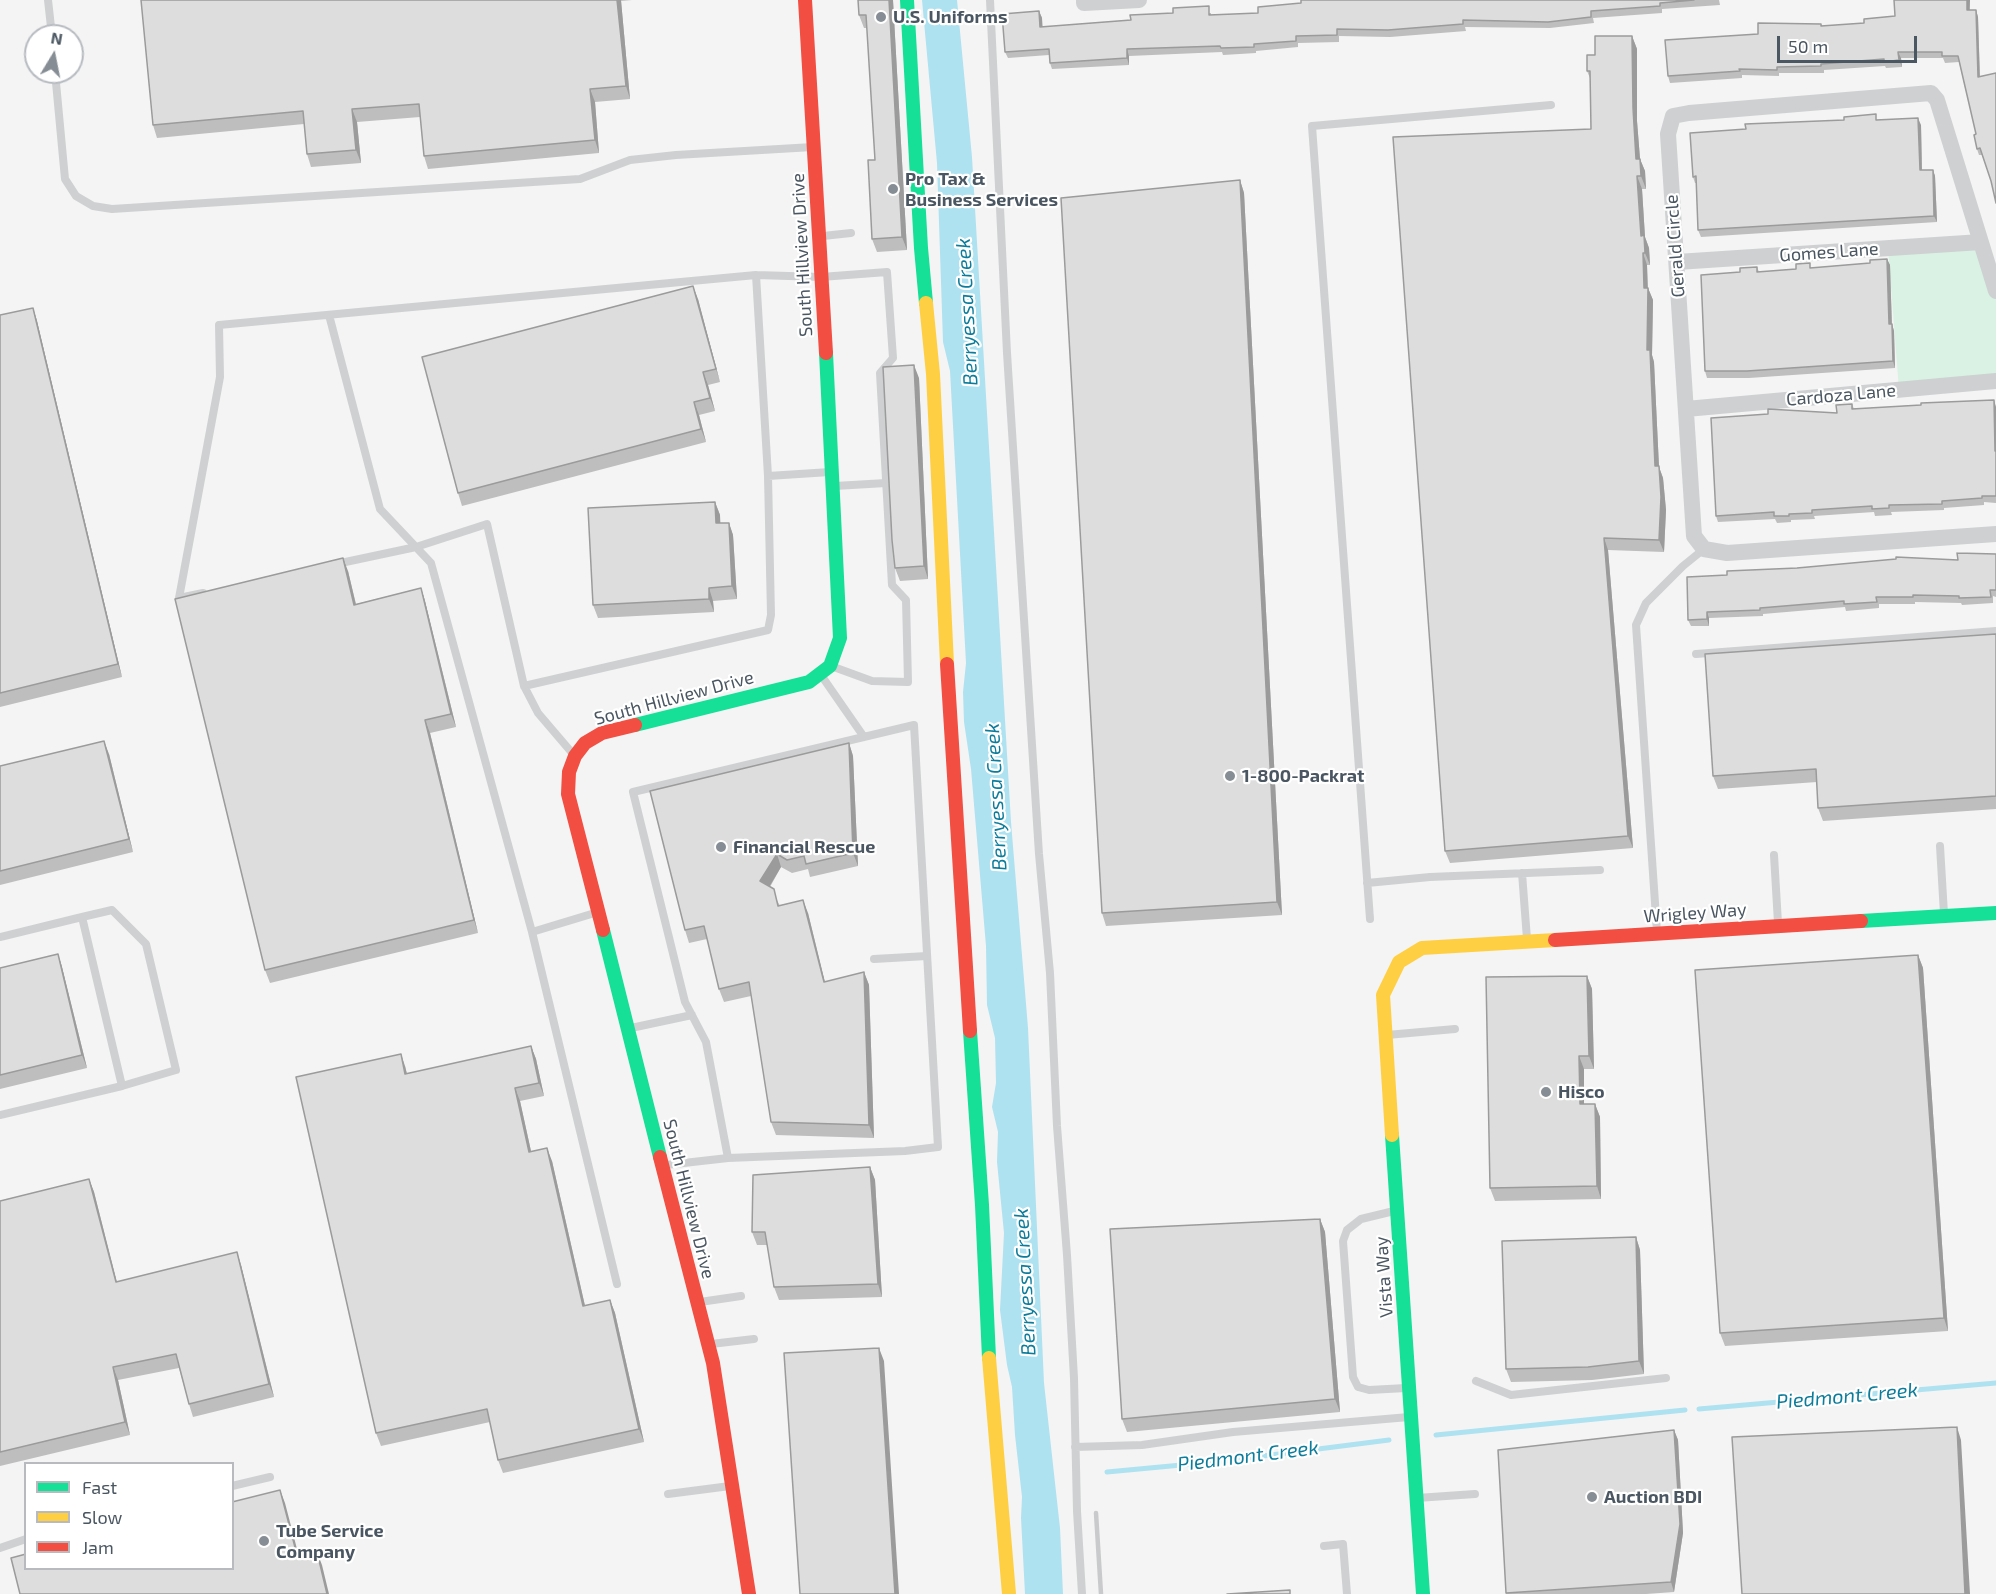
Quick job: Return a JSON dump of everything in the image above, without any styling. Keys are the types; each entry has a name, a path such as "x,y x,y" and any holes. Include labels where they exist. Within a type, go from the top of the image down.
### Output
{"street":[{"name":"South Hillview Drive","path":"749,1594 708,1345 568,794 569,772 575,756 585,743 602,733 809,682 825,670 836,653 840,638 815,147 805,0"},
{"path":"907,0 921,248 933,374 950,734 982,1205 986,1320 1009,1594"},
{"path":"1084,0 1084,3 1139,0"},
{"name":"Gerald Circle","path":"1704,549 1694,536 1668,134 1672,116 1931,93 1937,100 1996,291"},
{"name":"Gomes Lane","path":"1677,262 1981,242"},
{"name":"Cardoza Lane","path":"1686,409 1996,381"},
{"path":"1704,549 1727,553 1996,534"},
{"name":"Wrigley Way","path":"1399,962 1422,948 1778,925 1996,914"},
{"name":"Vista Way","path":"1399,962 1383,995 1423,1594"}],"lane":[{"path":"48,0 51,24"},
{"path":"990,0 1007,353 1067,1255 1082,1594"},
{"path":"56,84 65,179 76,196 93,206 112,209 580,179 630,160 815,147"},
{"path":"1370,919 1312,126 1551,105"},
{"path":"819,236 851,233"},
{"path":"214,590 179,598 220,377 219,325 756,274 822,277 887,272 893,358 880,373 892,585 906,600 908,682 872,681 825,670"},
{"path":"524,686 768,630 771,615 768,476 756,274"},
{"path":"329,315 380,509 431,563 532,932 617,1284"},
{"path":"768,476 886,483"},
{"path":"328,566 416,547 487,524 524,686 538,713 575,756"},
{"path":"1657,934 1636,626 1646,603 1683,566 1704,549"},
{"path":"1696,654 1996,631"},
{"path":"825,670 864,737"},
{"path":"662,1166 728,1158 905,1151 938,1147 914,725 633,792 685,1002 706,1042 728,1158"},
{"path":"1940,846 1944,916"},
{"path":"1774,855 1778,925"},
{"path":"1367,884 1430,877 1600,870"},
{"path":"1522,873 1527,942"},
{"path":"0,937 112,910 146,944 176,1071 0,1116"},
{"path":"532,932 598,912"},
{"path":"82,917 122,1086"},
{"path":"874,959 927,956"},
{"path":"628,1029 692,1015"},
{"path":"1385,1035 1455,1029"},
{"path":"1398,1210 1360,1219 1347,1230 1343,1241 1353,1377 1359,1387 1369,1390 1410,1387"},
{"path":"697,1302 741,1296"},
{"path":"708,1345 754,1339"},
{"path":"1476,1381 1511,1395 1666,1378"},
{"path":"1075,1447 1142,1445 1233,1432 1412,1417"},
{"path":"234,1486 270,1477"},
{"path":"668,1494 732,1486"},
{"path":"1417,1498 1475,1494"},
{"path":"0,1548 24,1540"},
{"path":"1324,1546 1343,1544 1347,1594"}],"green space":[{"path":"1981,242 1996,291 1996,381 1899,390 1888,248"}],"water":[{"name":"Berryessa Creek","path":"922,0 957,0 972,157 1011,822 1028,1028 1044,1383 1060,1528 1063,1594 1025,1594 1022,1497 1012,1387 1000,1310 1004,1233 997,1162 998,1132 992,1107 996,1083 995,1038 987,1005 986,946 971,769 964,722 963,692 966,663 950,371 943,342 937,163"}],"building":[{"path":"141,0 617,0 626,86 590,89 595,140 424,156 419,104 352,109 356,150 307,154 303,111 153,125"},
{"path":"858,0 889,0 902,237 872,239 868,160 875,160 866,15 859,15"},
{"path":"1301,0 1694,0 1660,3 1660,6 1591,11 1591,17 1548,22 1463,20 1463,24 1388,30 1337,29 1337,35 1296,36 1296,41 1254,44 1254,47 1127,49 1127,58 1050,63 1049,49 1005,52 1002,14 1039,11 1040,27 1131,20 1130,15 1173,13 1173,8 1209,6 1209,15 1258,13 1258,7 1301,3"},
{"path":"1894,0 1967,0 1967,10 1976,10 1978,77 1996,73 1996,203 1980,148 1977,149 1974,135 1976,134 1958,56 1942,56 1942,52 1898,52 1899,60 1884,62 1884,59 1821,64 1821,66 1777,67 1777,70 1739,69 1740,71 1668,76 1665,40 1758,34 1758,23 1821,24 1821,26 1864,23 1864,19 1895,16"},
{"path":"1595,36 1632,36 1636,159 1640,159 1641,176 1637,176 1641,236 1644,235 1645,253 1643,253 1644,288 1648,288 1647,350 1650,350 1655,466 1659,466 1661,497 1659,540 1604,538 1628,836 1445,851 1393,137 1591,129 1590,71 1587,71 1587,55 1595,55"},
{"path":"1876,114 1876,120 1918,118 1920,170 1933,170 1934,216 1698,230 1696,176 1693,177 1690,133 1746,129 1745,124 1844,120 1844,117"},
{"path":"1240,180 1277,902 1102,913 1061,198"},
{"path":"1887,259 1889,324 1892,324 1893,361 1747,371 1705,371 1701,275 1740,272 1740,268 1757,267 1757,272 1796,269 1796,264 1810,263 1810,268 1870,263 1870,260"},
{"path":"693,286 716,369 703,372 710,398 694,402 701,429 458,493 422,357"},
{"path":"33,308 118,664 0,693 0,315"},
{"path":"914,365 924,566 895,568 883,367"},
{"path":"1994,400 1996,496 1942,501 1942,504 1812,510 1812,513 1789,514 1789,516 1774,516 1774,512 1716,516 1711,418 1768,414 1768,409 1837,413 1836,405 1852,404 1852,409"},
{"path":"715,502 716,523 729,523 732,586 709,588 709,599 593,605 588,508"},
{"path":"1957,553 1996,554 1996,590 1990,590 1991,597 1959,598 1959,596 1913,595 1913,597 1876,597 1877,602 1844,604 1844,601 1760,608 1760,610 1707,612 1707,619 1688,620 1687,577 1727,575 1727,571 1797,568 1896,559 1896,557 1958,560"},
{"path":"343,558 354,605 421,588 451,714 425,720 474,920 265,970 175,599"},
{"path":"1996,634 1996,796 1818,808 1816,769 1713,776 1705,654"},
{"path":"104,741 129,839 0,871 0,766"},
{"path":"849,743 853,853 806,864 804,856 787,860 777,854 760,881 774,889 778,906 803,900 824,982 864,972 869,1125 771,1122 749,982 719,989 704,926 685,930 650,791"},
{"path":"58,954 82,1055 0,1075 0,968"},
{"path":"1918,955 1944,1318 1720,1333 1695,970"},
{"path":"1587,976 1589,1056 1579,1056 1580,1104 1595,1104 1597,1186 1490,1188 1486,977"},
{"path":"531,1046 539,1083 515,1088 529,1152 547,1148 583,1306 610,1300 639,1429 498,1460 487,1409 376,1433 296,1077 401,1054 405,1074"},
{"path":"870,1167 878,1284 774,1287 765,1232 752,1232 753,1175"},
{"path":"89,1179 116,1282 237,1252 269,1384 189,1404 176,1354 113,1367 125,1422 0,1452 0,1201"},
{"path":"1320,1219 1335,1399 1122,1419 1110,1229"},
{"path":"1636,1237 1639,1361 1588,1367 1506,1369 1502,1241"},
{"path":"879,1348 895,1594 800,1594 784,1353"},
{"path":"1957,1427 1965,1594 1742,1594 1732,1437"},
{"name":"Auction BDI","path":"1674,1430 1680,1524 1671,1582 1506,1593 1498,1450"},
{"name":"Tube Service Company","path":"280,1490 297,1555 317,1552 327,1594 20,1594 11,1558 24,1555 24,1570 234,1570 234,1502"},
{"path":"1290,1590 1290,1594 1227,1594"}],"waterway":[{"name":"Piedmont Creek","path":"1699,1409 1996,1383"},
{"name":"Piedmont Creek","path":"1436,1435 1685,1410"},
{"name":"Piedmont Creek","path":"1107,1472 1224,1461 1389,1440"}],"railway":[{"path":"1096,1513 1101,1594"}],"traffic: fast":[{"path":"907,0 926,303"},
{"path":"635,725 809,682 830,666 840,638 826,353"},
{"path":"1861,921 1996,913"},
{"path":"603,930 660,1157"},
{"path":"970,1031 982,1205 989,1358"},
{"path":"1392,1135 1423,1594"}],"traffic: slow":[{"path":"926,303 933,374 947,664"},
{"path":"1392,1135 1383,995 1399,962 1422,948 1555,940"},
{"path":"989,1358 1009,1594"}],"traffic: jam":[{"path":"805,0 826,353"},
{"path":"947,664 970,1031"},
{"path":"603,930 568,794 569,772 575,756 585,743 602,733 635,725"},
{"path":"1555,940 1861,921"},
{"path":"660,1157 713,1363 749,1594"}],"place":[{"name":"U.S. Uniforms","path":"881,17"},
{"name":"Pro Tax & Business Services","path":"893,189"},
{"name":"1-800-Packrat","path":"1230,776"},
{"name":"Financial Rescue","path":"721,847"},
{"name":"Hisco","path":"1546,1092"},
{"name":"Auction BDI","path":"1592,1497"},
{"name":"Tube Service Company","path":"264,1541"}]}
